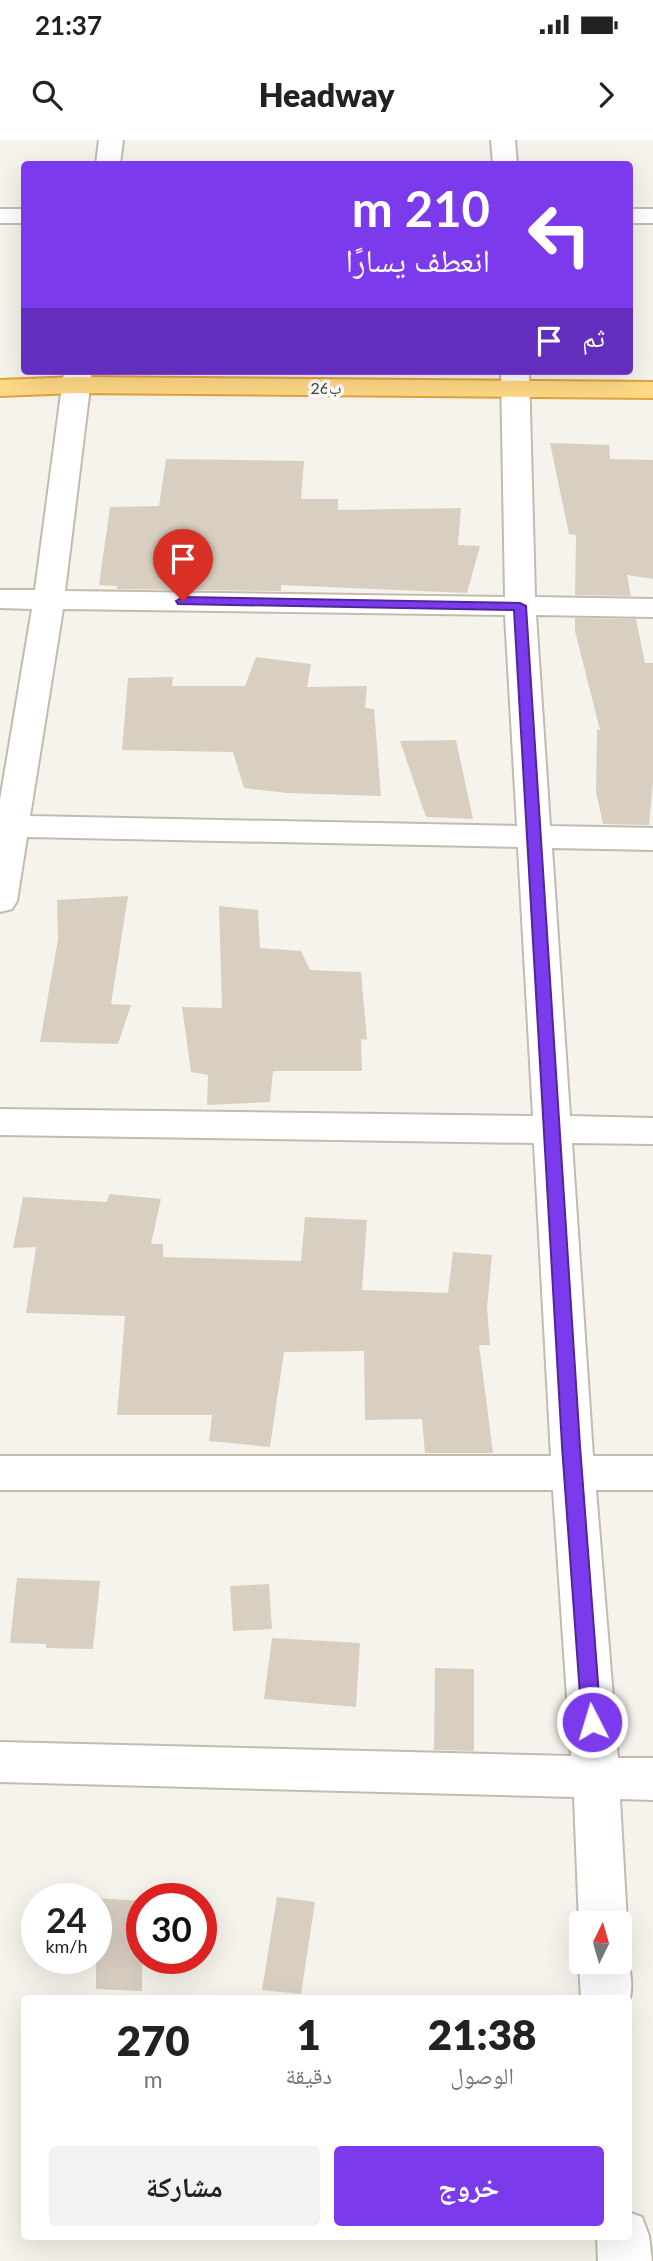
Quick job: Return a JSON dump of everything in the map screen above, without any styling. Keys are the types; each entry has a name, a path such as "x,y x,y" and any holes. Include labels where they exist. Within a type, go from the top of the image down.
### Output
{"highway":[{"name":"26ب","path":"0,388 77,378 515,380 653,390"}],"street":[{"path":"108,161 111,140"},
{"path":"503,140 505,161"},
{"path":"0,216 21,216"},
{"path":"633,216 653,216"},
{"path":"0,901 6,826 49,600 77,378"},
{"path":"515,380 520,606 551,1131 596,1778 602,1911"},
{"path":"0,599 653,608"},
{"path":"6,826 653,839"},
{"path":"0,1122 653,1131"},
{"path":"0,1473 653,1473"},
{"path":"0,1762 653,1779"},
{"path":"605,1974 606,1995"},
{"path":"623,2240 625,2261"}],"building":[{"path":"550,443 609,445 610,459 653,460 653,579 627,575 631,596 575,595 576,535 569,534"},
{"path":"166,459 304,461 301,499 338,499 338,510 461,508 458,545 480,546 467,593 281,585 281,591 117,589 117,586 99,585 110,507 159,506"},
{"path":"575,618 636,619 645,663 653,663 653,782 649,825 603,824 596,792 597,730 600,730 575,631"},
{"path":"256,657 311,664 307,687 367,686 365,708 374,709 381,796 287,793 244,788 233,752 122,750 128,678 173,677 172,686 245,686"},
{"path":"456,740 473,819 426,817 400,741"},
{"path":"128,896 111,1004 131,1005 118,1044 40,1042 58,939 57,900"},
{"path":"219,906 258,910 260,948 301,951 310,970 361,972 367,1040 361,1039 362,1071 273,1071 270,1102 207,1105 208,1075 191,1072 182,1007 222,1008"},
{"path":"109,1194 161,1199 151,1244 163,1244 163,1257 301,1261 305,1217 367,1220 362,1290 448,1293 453,1252 492,1255 487,1308 490,1345 479,1345 493,1453 425,1453 422,1419 365,1420 364,1351 284,1352 270,1447 209,1441 212,1415 117,1415 125,1316 26,1313 36,1247 13,1248 23,1197 107,1202"},
{"path":"17,1578 100,1581 93,1649 46,1648 46,1644 10,1643"},
{"path":"269,1584 272,1629 233,1631 230,1586"},
{"path":"272,1638 360,1643 356,1707 264,1699"},
{"path":"435,1668 474,1669 474,1751 434,1750"},
{"path":"277,1897 315,1902 301,1994 262,1990"},
{"path":"112,1899 126,1900 126,1974 142,1974 142,1991 96,1989 96,1974 112,1974"}],"route":[{"path":"183,601 520,606 552,1157 592,1722"}]}
